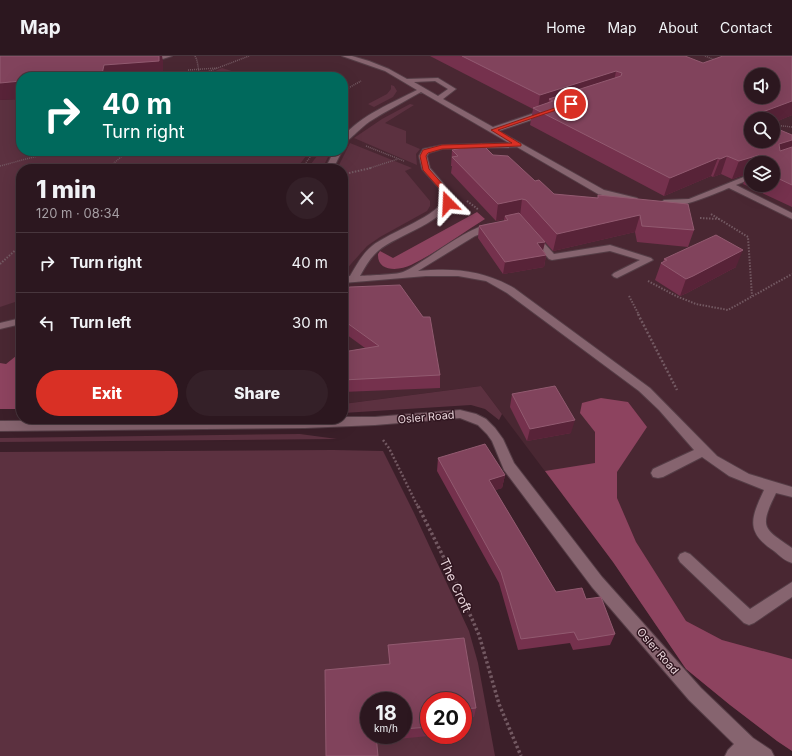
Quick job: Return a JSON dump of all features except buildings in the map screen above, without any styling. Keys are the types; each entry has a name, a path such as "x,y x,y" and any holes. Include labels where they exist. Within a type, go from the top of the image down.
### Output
{"street":[{"path":"138,63 151,62 169,56"},
{"path":"345,56 378,66 601,192 644,202"},
{"path":"404,81 436,79 453,89 438,99"},
{"path":"348,136 358,127 421,90"},
{"path":"493,130 556,109"},
{"path":"354,278 374,250 385,241 431,218 442,210 448,203 450,196 426,170 423,156 426,151 433,149 519,145"},
{"path":"658,203 678,203 690,201 744,179"},
{"path":"730,185 792,216"},
{"path":"405,275 472,234 498,225"},
{"path":"529,231 552,257 610,248 648,260 617,275"},
{"path":"348,279 436,272 470,275 488,279 500,285 556,323 649,392 703,451 725,468 744,479 792,492"},
{"path":"0,326 16,322"},
{"name":"Osler Road","path":"348,421 375,421 460,414 472,417 482,422 497,439 509,466 597,582 695,694 747,744 765,756"},
{"name":"Osler Road","path":"0,426 150,424"},
{"path":"658,473 703,451"},
{"path":"772,487 760,515 759,529 766,538 792,557"},
{"path":"685,558 749,618 792,589"},
{"path":"734,756 747,744"}],"path":[{"path":"194,56 198,61 200,72"},
{"path":"210,72 249,56"},
{"path":"705,56 719,61"},
{"path":"188,70 220,68"},
{"path":"780,126 792,127"},
{"path":"348,141 400,159 426,170"},
{"path":"0,166 37,156"},
{"path":"113,164 122,156"},
{"path":"305,164 311,156"},
{"path":"348,173 400,159"},
{"path":"450,196 470,202 498,225"},
{"path":"690,201 748,237 752,296"},
{"path":"0,264 16,250"},
{"path":"629,269 677,298 719,310 728,310 792,274"},
{"path":"629,296 679,395"},
{"name":"The Croft","path":"375,421 384,442 389,448 454,578 479,635 499,704 521,756"}],"shaded area":[{"path":"0,56 792,56 792,751 730,705 686,669 613,562 481,386 348,403 348,164 16,164 16,409 0,409"},
{"path":"222,68 235,72 213,72"},
{"path":"391,85 394,86 397,91 393,97 374,107 368,104 387,94 391,89"},
{"path":"16,99 16,156 306,156 300,164 16,164 16,302 0,307 0,100"},
{"path":"410,104 414,105 385,123 406,131 406,143 420,149 416,154 417,165 354,138 382,119"},
{"path":"350,143 412,168 405,171 430,201 430,206 427,211 380,237 367,246 348,267 348,164 340,164 344,156 348,156 348,147"},
{"path":"317,156 328,156 324,164 311,164"},
{"path":"477,212 485,219 411,265 395,269 385,267 381,264 378,254 380,251 393,258"},
{"path":"16,356 16,409 0,409 0,363 6,364"},
{"path":"481,386 502,414 499,420 485,409 471,405 348,413 348,403"},
{"path":"601,398 628,402 647,427 617,472 617,498 636,542 686,621 722,640 792,659 792,751 730,705 686,669 613,562 545,471 595,463 595,432 580,413 582,403"},
{"path":"300,434 337,439 0,442 0,438"},
{"path":"333,450 383,451 414,513 469,631 478,663 495,756 0,756 0,452"}],"route":[{"path":"448,203 450,196 438,181 426,170 426,166 423,161 423,156 426,151 442,147 519,145 493,130 571,104"}]}
